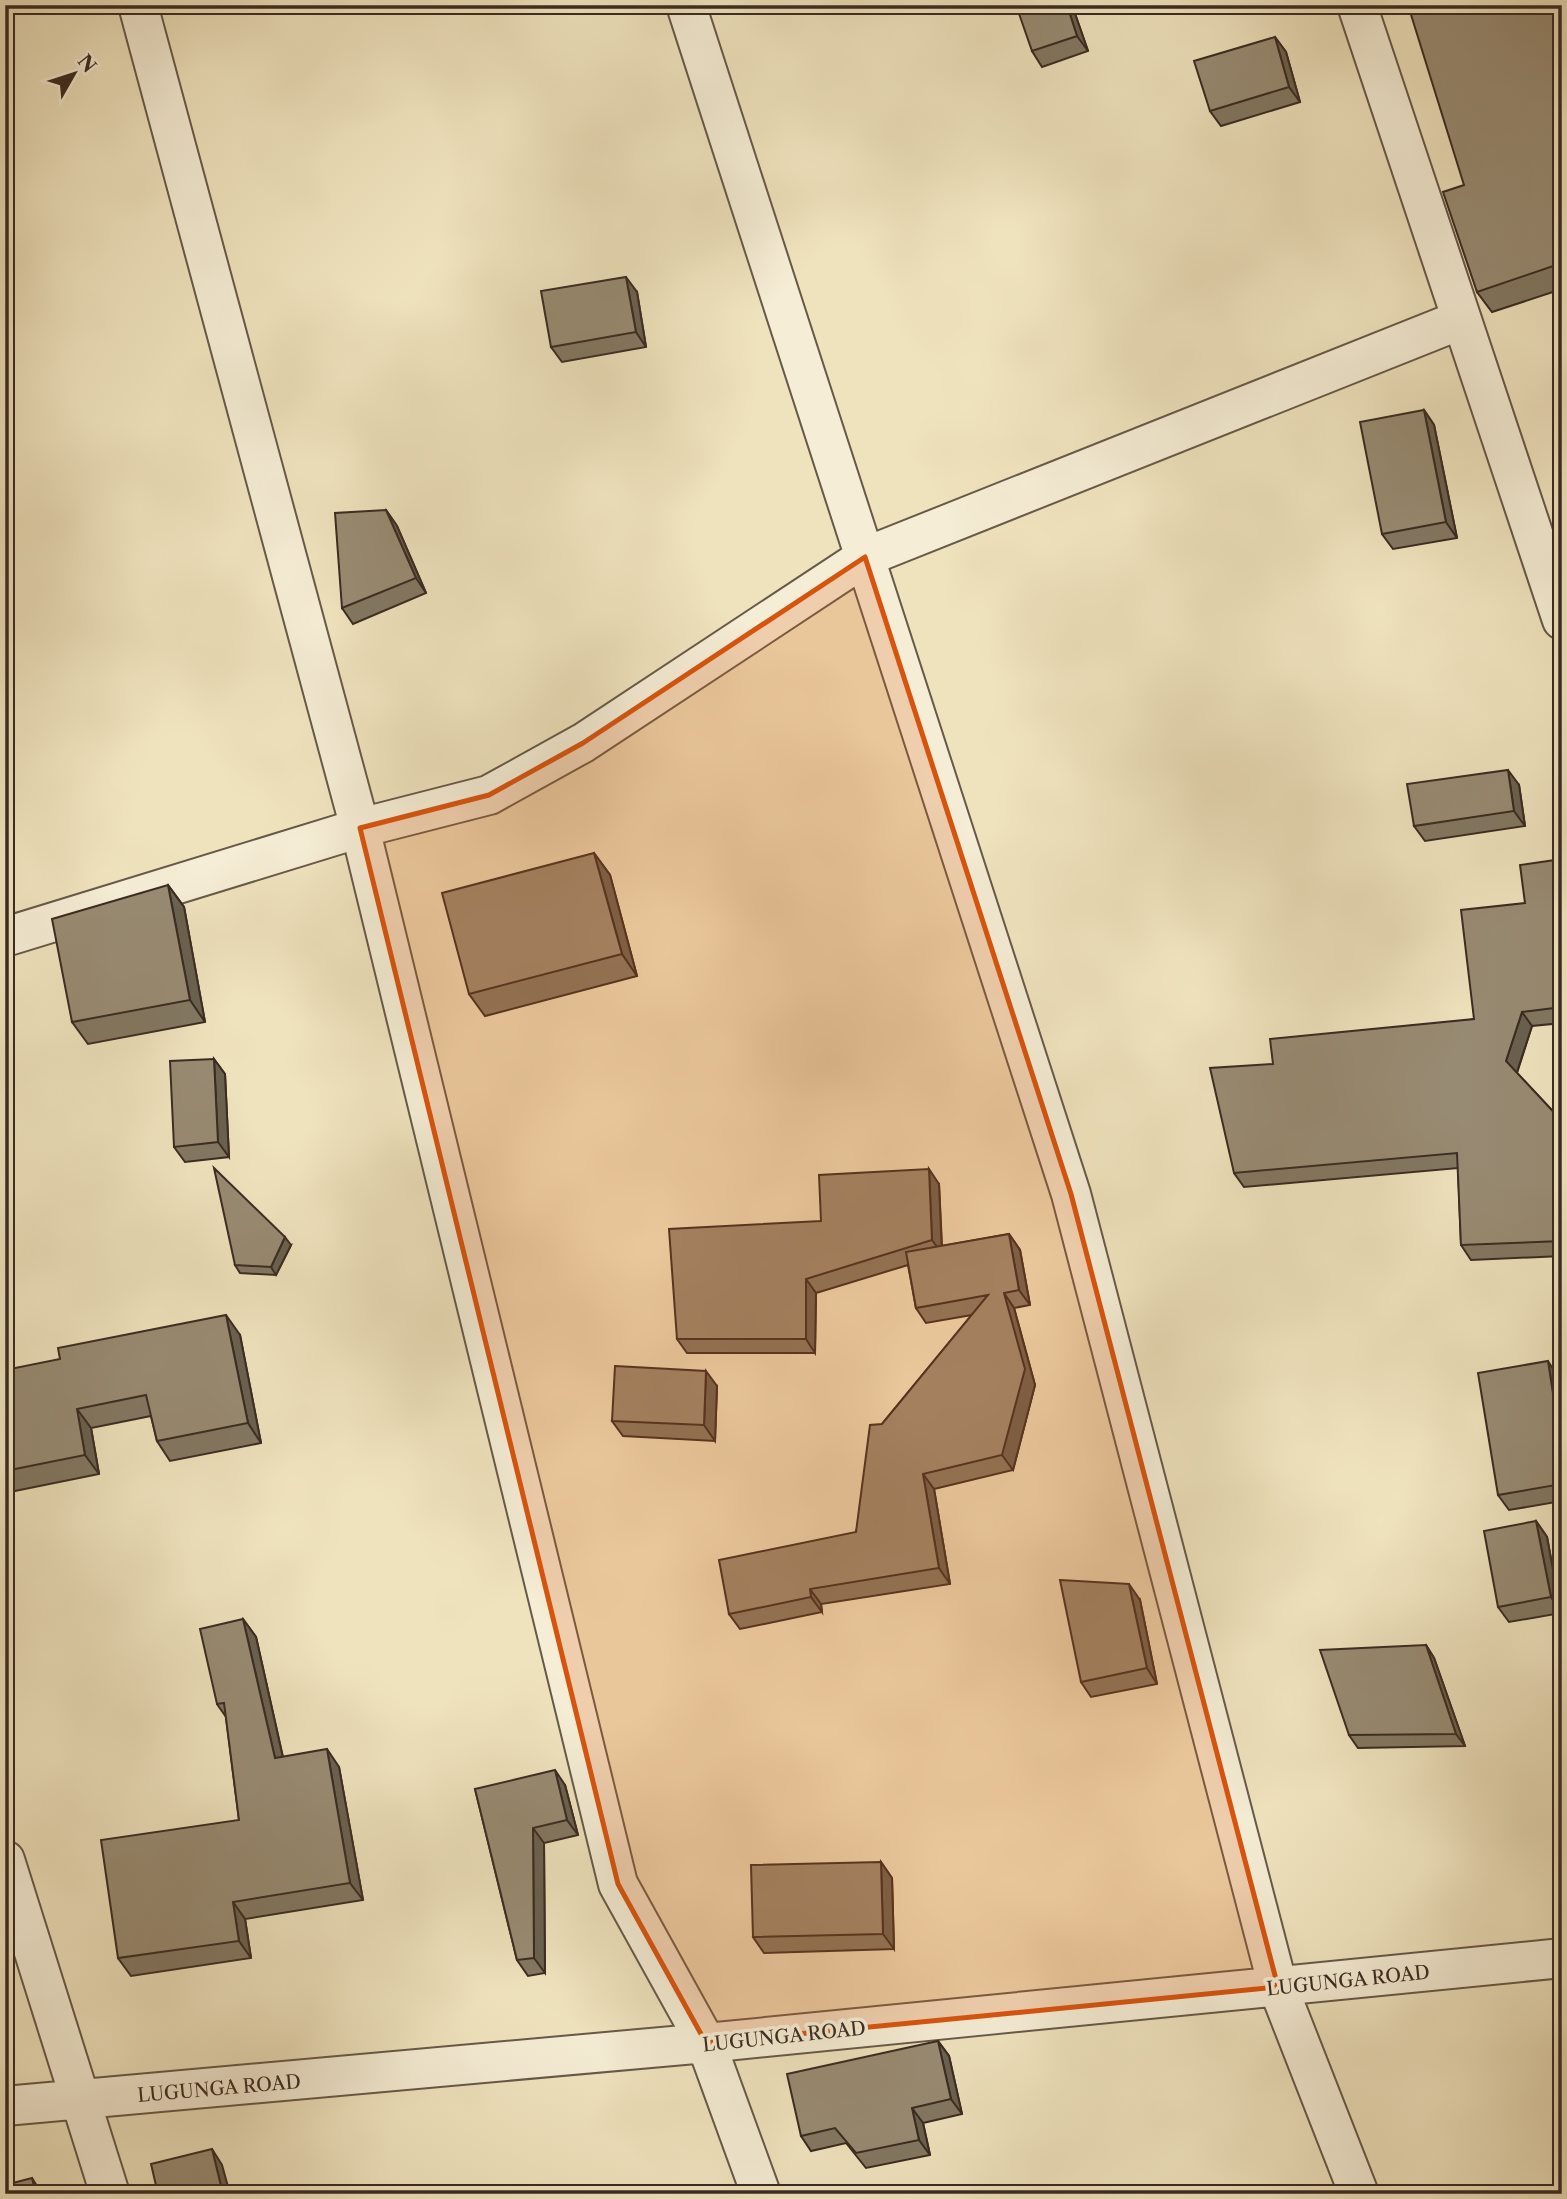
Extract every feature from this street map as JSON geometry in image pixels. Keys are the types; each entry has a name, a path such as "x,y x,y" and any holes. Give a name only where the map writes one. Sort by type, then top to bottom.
{"street":[{"path":"138,5 360,828 618,1884 706,2043 761,2194"},
{"path":"686,5 1071,1194 1278,1987 1359,2194"},
{"path":"1357,5 1562,620"},
{"path":"5,937 360,828 489,794 583,743 865,557 1460,320"},
{"path":"5,1860 110,2194"},
{"name":"LUGUNGA ROAD","path":"5,2106 706,2043 1562,1958"}],"highlighted area":[{"path":"865,557 1071,1194 1278,1987 706,2043 618,1884 360,828 489,795 583,743"}],"building":[{"path":"1016,5 1067,5 1077,36 1032,51"},
{"path":"1408,5 1562,5 1562,263 1477,292 1443,192 1464,185"},
{"path":"1275,37 1289,87 1210,111 1194,61"},
{"path":"626,277 636,332 551,347 541,291"},
{"path":"1424,410 1446,522 1382,534 1360,422"},
{"path":"386,510 416,578 342,608 335,513"},
{"path":"1508,770 1514,811 1414,826 1407,784"},
{"path":"594,853 622,954 469,994 442,893"},
{"path":"1562,859 1562,1007 1522,1012 1506,1061 1562,1121 1562,1241 1461,1245 1457,1153 1234,1173 1210,1068 1273,1064 1270,1039 1474,1019 1461,910 1525,903 1520,865"},
{"path":"168,885 190,1000 72,1022 52,919"},
{"path":"214,1059 218,1142 174,1147 170,1061"},
{"path":"214,1168 285,1237 271,1267 235,1265"},
{"path":"929,1169 932,1240 806,1279 806,1339 677,1339 669,1229 821,1221 819,1175"},
{"path":"1009,1234 1019,1290 1004,1293 1025,1369 1002,1455 923,1474 939,1568 810,1589 811,1597 729,1614 719,1560 856,1532 870,1425 882,1424 988,1295 916,1308 906,1252"},
{"path":"226,1315 248,1423 157,1441 146,1395 77,1409 85,1455 5,1471 5,1370 60,1359 58,1348"},
{"path":"1548,1361 1562,1451 1562,1484 1498,1495 1478,1373"},
{"path":"615,1366 706,1371 704,1425 612,1421"},
{"path":"1536,1521 1551,1597 1498,1607 1484,1531"},
{"path":"1060,1580 1129,1584 1147,1668 1081,1682"},
{"path":"243,1619 275,1758 327,1749 350,1883 233,1902 239,1941 118,1958 101,1840 239,1820 224,1703 217,1704 200,1629"},
{"path":"1426,1645 1456,1734 1349,1735 1320,1650"},
{"path":"555,1770 567,1820 533,1828 534,1958 517,1960 475,1789"},
{"path":"881,1862 883,1934 753,1937 751,1865"},
{"path":"938,2041 951,2099 912,2108 919,2140 856,2153 835,2128 801,2136 787,2074"},
{"path":"212,2149 223,2194 158,2194 151,2164"},
{"path":"32,2178 36,2194 5,2194 5,2185"},
{"path":"1268,2192 1268,2194 1233,2194"}]}
